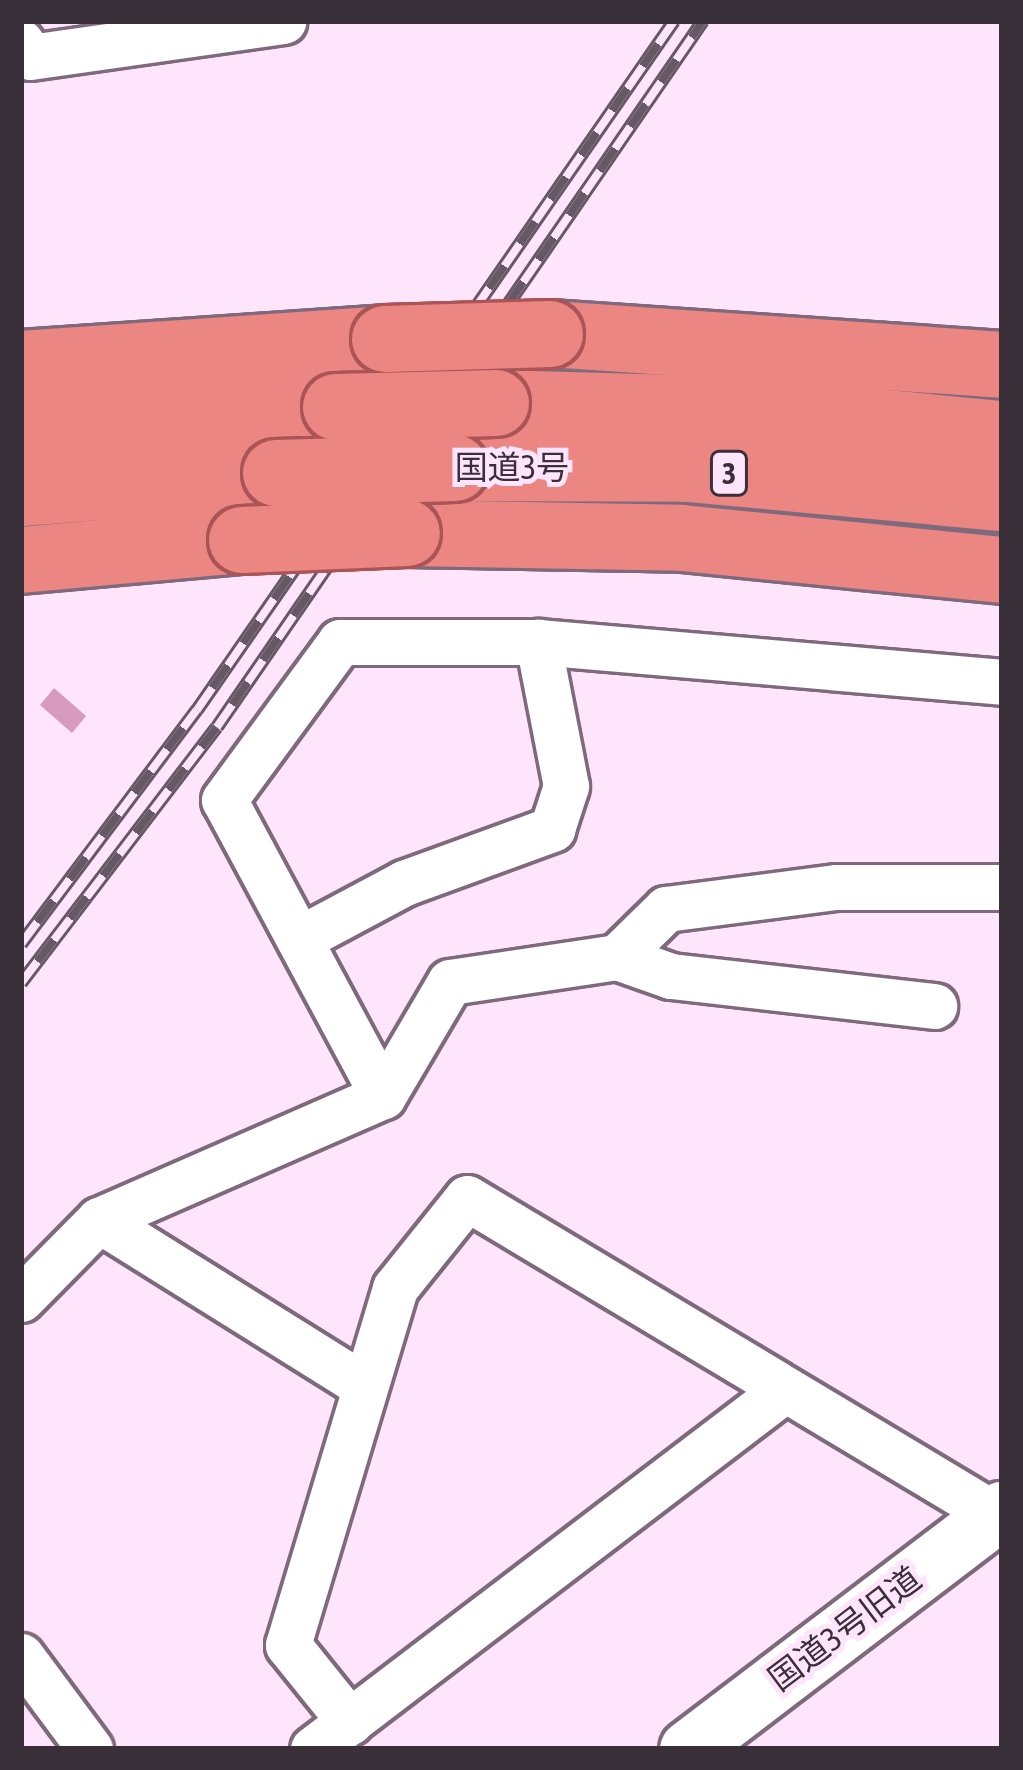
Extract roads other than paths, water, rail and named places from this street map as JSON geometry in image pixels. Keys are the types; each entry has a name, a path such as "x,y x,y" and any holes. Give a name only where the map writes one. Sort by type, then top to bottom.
{"highway":[{"path":"21,364 385,339 550,334 1002,365"},
{"name":"国道3号","path":"21,430 336,407 496,403 748,410 1002,434"},
{"name":"国道3号","path":"21,493 276,473 688,469 1002,498"},
{"path":"21,560 242,540 407,533 682,538 1002,570"}],"street":[{"path":"21,42 30,57 283,21"},
{"path":"383,1096 224,800 340,642 538,642 1002,682"},
{"path":"302,938 404,883 552,829 566,786 538,642"},
{"path":"617,957 666,908 836,887 1002,887"},
{"path":"21,1299 99,1220 383,1096 450,982 617,957 670,976 934,1006"},
{"path":"350,1722 288,1645 361,1384 395,1288 467,1198 783,1391 1000,1514"},
{"path":"99,1220 361,1384"},
{"path":"313,1749 783,1391"},
{"name":"国道3号旧道","path":"688,1749 1000,1514"},
{"path":"21,1656 90,1749"}],"railway":[{"path":"21,944 197,710 674,21"},
{"path":"21,983 217,727 703,21"}]}
